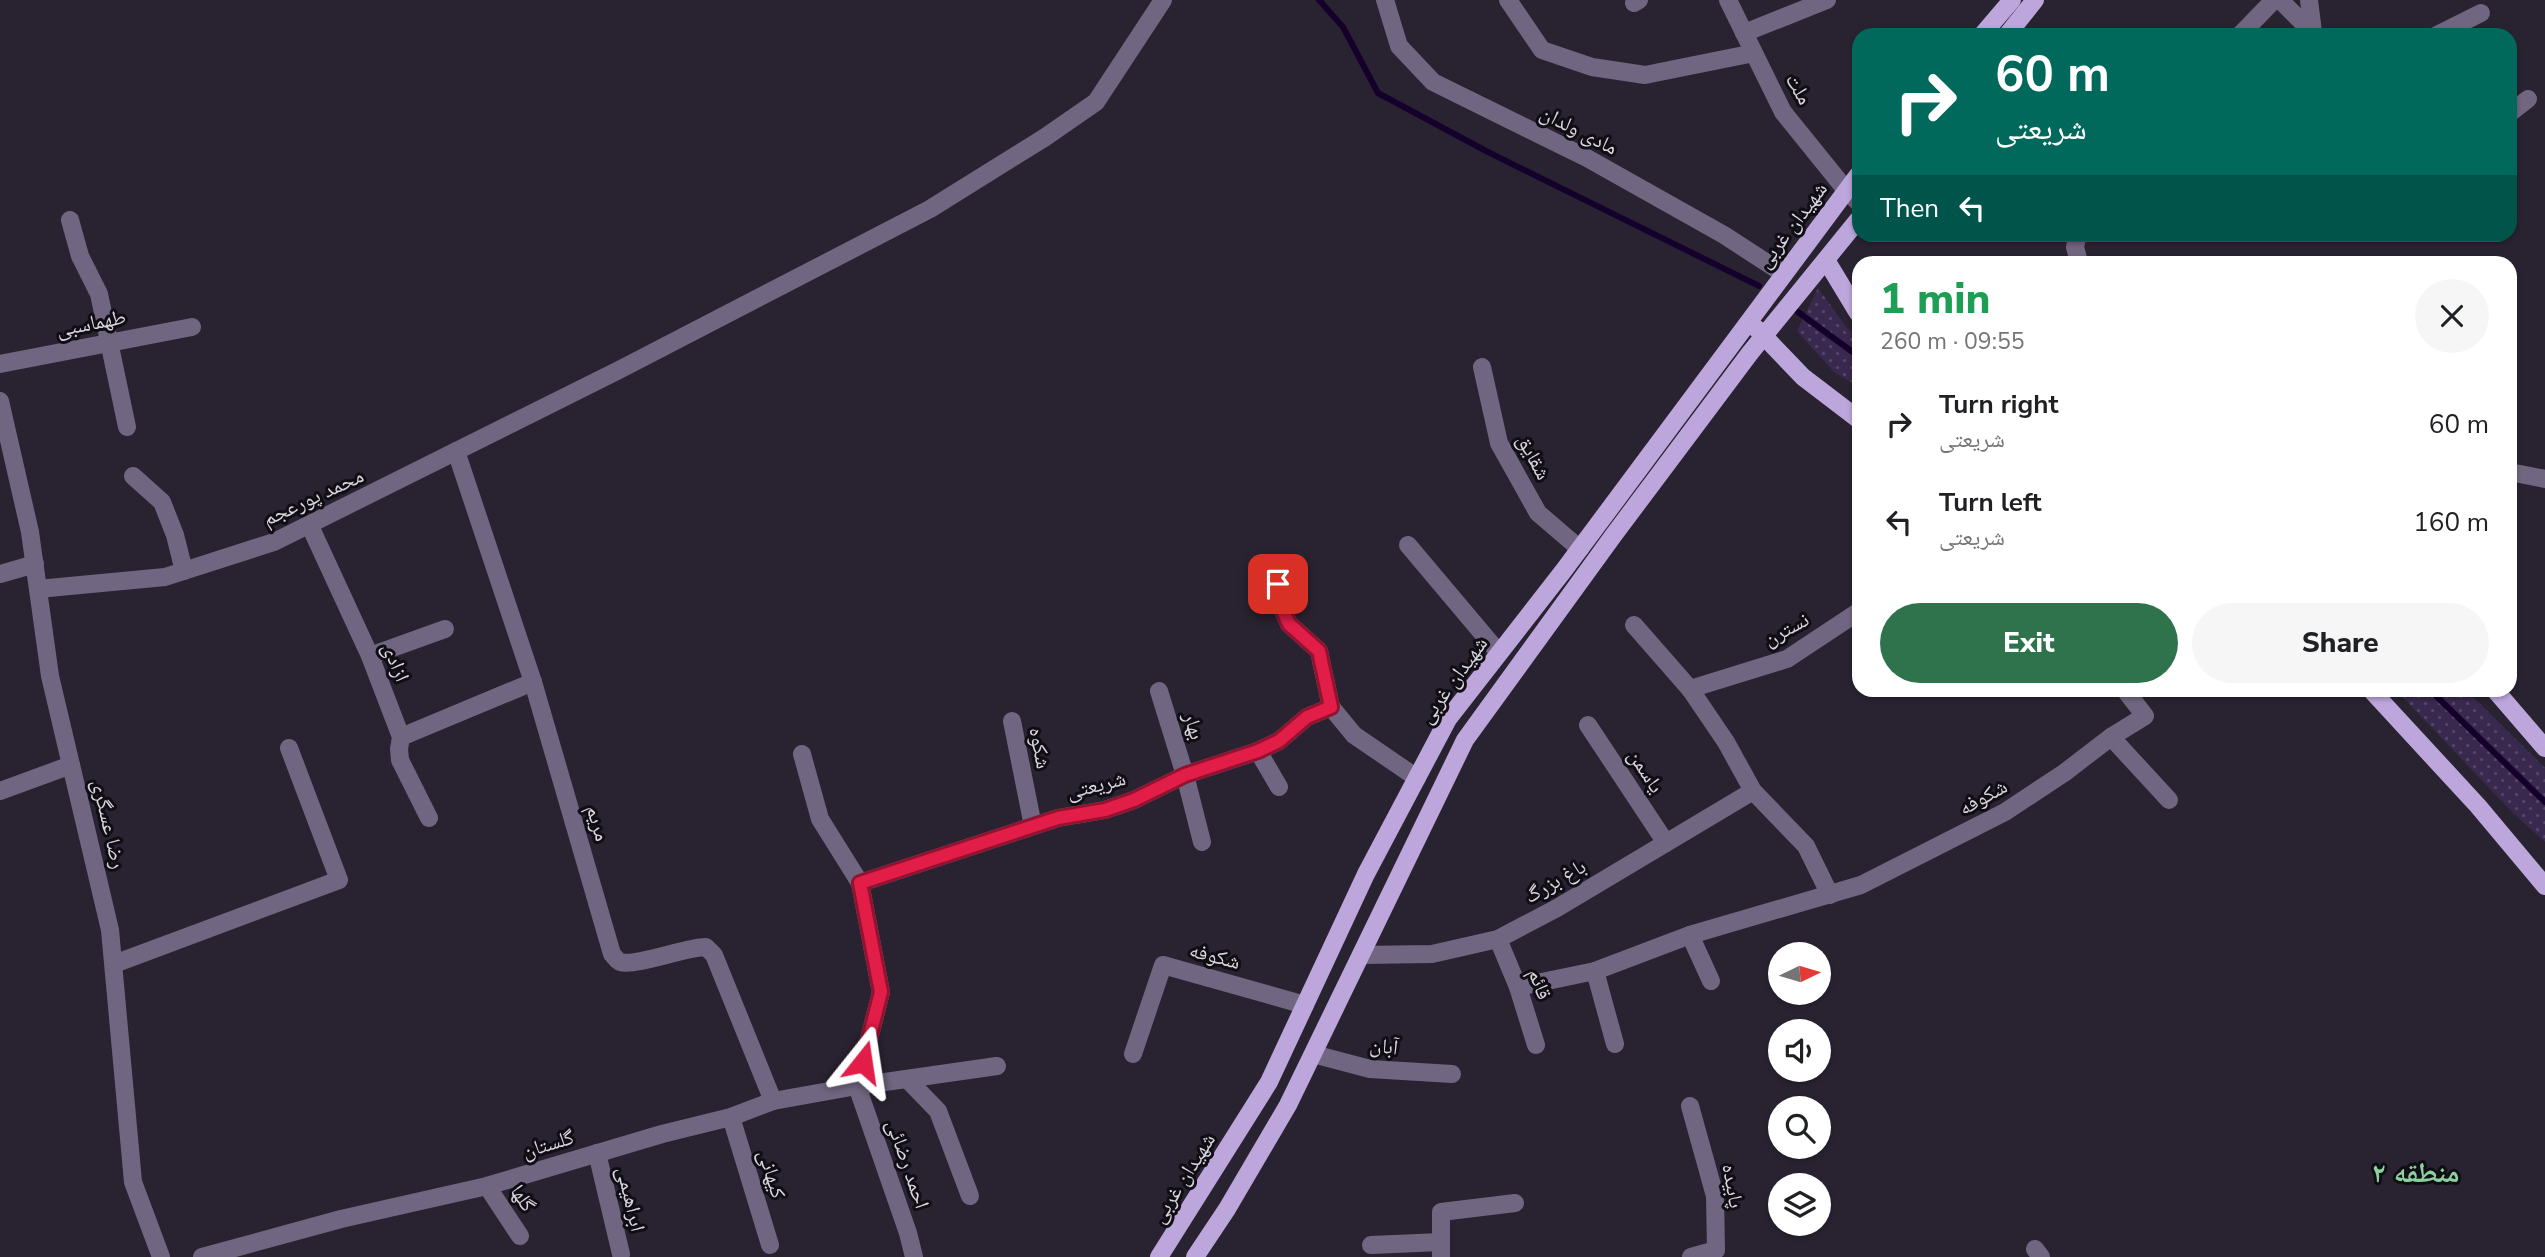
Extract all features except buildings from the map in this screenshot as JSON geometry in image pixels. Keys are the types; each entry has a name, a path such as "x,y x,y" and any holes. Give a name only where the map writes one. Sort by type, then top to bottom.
{"main road":[{"path":"1988,28 2012,0"},
{"path":"2013,28 2035,0"},
{"name":"شهیدان غربی","path":"1159,1257 1269,1082 1366,874 1448,719 1580,549 1784,274 1852,196"},
{"path":"1195,1257 1241,1186 1288,1105 1465,740 1764,335 1852,228"},
{"path":"1826,260 1852,303"},
{"path":"1748,321 1803,377 1852,414"},
{"path":"2377,697 2478,806 2545,886"},
{"path":"2501,697 2545,748"}],"street":[{"name":"محمد پورعجم","path":"38,589 165,577 274,542 619,370 930,209 1096,102 1163,0"},
{"name":"مادی ولدان","path":"1385,0 1399,46 1433,82 1587,158 1724,235 1784,274"},
{"path":"1508,0 1542,50 1592,67 1646,75 1754,53"},
{"name":"ملت","path":"1728,0 1783,112 1852,196"},
{"path":"1744,33 1827,0"},
{"path":"2247,28 2274,0"},
{"path":"2280,0 2308,28"},
{"path":"2314,3 2314,28"},
{"path":"2451,28 2481,13"},
{"path":"2517,108 2528,99"},
{"path":"70,220 80,256 99,295 127,427"},
{"name":"طهماسبی","path":"0,364 192,327"},
{"name":"شقایق","path":"1482,367 1499,443 1538,513 1580,549"},
{"name":"رضا عسگری","path":"0,401 30,532 50,676 110,930 132,1182 161,1257"},
{"name":"مریم","path":"456,451 533,682 612,954 621,962 634,962 695,947 706,947 714,955 773,1101"},
{"path":"2517,473 2545,479"},
{"path":"133,476 162,502 175,535 184,571"},
{"name":"ازادی","path":"310,526 370,656 401,737 400,760 429,818"},
{"path":"1408,545 1499,653"},
{"path":"0,574 35,564"},
{"path":"1278,584 1279,602 1289,624 1319,651 1331,707 1354,735 1417,778"},
{"name":"نسترن","path":"1690,688 1787,659 1852,616"},
{"path":"1634,625 1690,688 1726,742 1753,791 1806,846 1830,895"},
{"path":"370,656 445,629"},
{"path":"401,737 533,682"},
{"name":"بهار","path":"1159,691 1202,842"},
{"name":"شکوفه","path":"1518,988 1595,971 1690,935 1861,885 2005,812 2064,773 2111,737 2145,716 2130,697"},
{"name":"شریعتی","path":"860,883 1058,818 1105,810 1124,803 1185,775 1258,751 1279,741 1307,717 1331,707"},
{"name":"شکوه","path":"1012,721 1033,826"},
{"name":"یاسمن","path":"1588,725 1666,843"},
{"path":"2111,737 2169,800"},
{"path":"114,964 339,880 289,748"},
{"path":"1258,751 1279,787"},
{"path":"802,754 820,819 860,883 881,992 857,1086"},
{"path":"0,791 71,765"},
{"name":"باغ بزرگ","path":"1361,955 1432,954 1497,939 1558,908 1753,791"},
{"path":"1690,935 1711,981"},
{"name":"قائم","path":"1497,939 1518,988 1536,1045"},
{"name":"شکوفه","path":"1133,1054 1163,965 1305,1005"},
{"path":"1595,971 1615,1044"},
{"name":"آبان","path":"1313,1054 1370,1069 1452,1074"},
{"name":"گلستان","path":"202,1257 341,1219 488,1186 731,1117 773,1101 997,1066"},
{"path":"907,1079 937,1111 970,1196"},
{"name":"احمد رضائی","path":"857,1086 914,1257"},
{"name":"پابیده","path":"1690,1106 1715,1196 1716,1250 1691,1257"},
{"name":"کیهانی","path":"731,1117 770,1245"},
{"name":"ابراهیمی","path":"597,1153 621,1254"},
{"name":"گلها","path":"488,1186 520,1236"},
{"path":"1371,1245 1441,1249 1441,1212 1515,1203"}],"shaded area":[{"path":"1818,288 1852,332 1852,382 1834,372 1797,331"},
{"path":"2403,697 2473,697 2545,768 2545,842 2513,813"}],"waterway":[{"path":"1319,0 1343,27 1378,93 1486,151 1759,286"},
{"path":"1798,312 1852,352"},
{"path":"2437,697 2545,802"}],"district":[{"name":"منطقه ۲","path":"2416,1173"}],"route":[{"path":"863,1062 881,992 867,931 860,883 1058,818 1105,810 1134,800 1185,775 1258,751 1279,741 1307,717 1331,707 1319,651 1289,624 1279,602 1278,584"}]}
